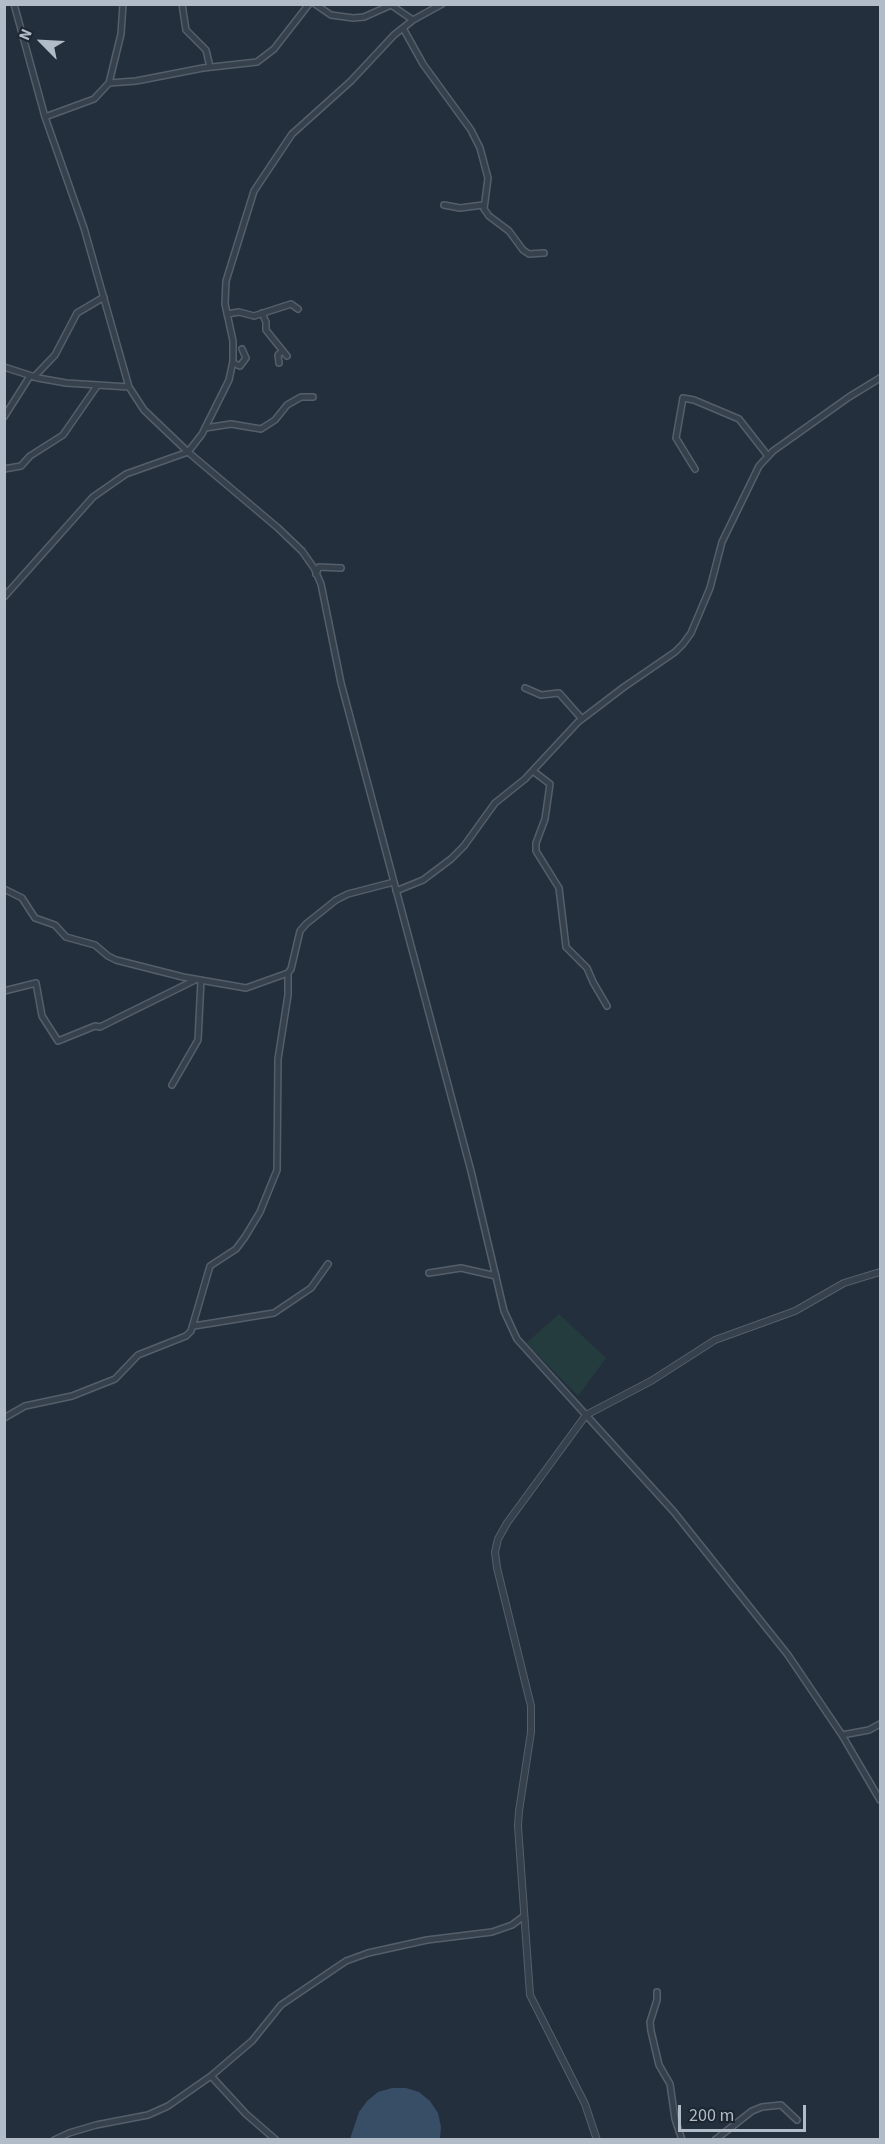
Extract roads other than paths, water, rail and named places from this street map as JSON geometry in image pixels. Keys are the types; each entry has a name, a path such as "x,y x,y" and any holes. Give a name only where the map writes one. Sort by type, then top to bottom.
{"street":[{"path":"14,4 45,117 84,228 129,387 144,410 188,452 279,528 302,551 321,584 341,683 471,1171 504,1311 517,1339 674,1512 788,1655 842,1736 880,1800"},
{"path":"45,117 94,99 109,83 121,34 123,4"},
{"path":"182,4 186,30 206,50 210,67"},
{"path":"109,83 136,81 210,67 257,62 267,56 309,4"},
{"path":"315,4 331,15 353,18 364,17 391,5 413,20"},
{"path":"4,597 93,497 126,474 188,452 205,428 229,380 233,363 233,341 225,304 226,281 254,191 292,134 351,81 394,35 413,20 438,6"},
{"path":"403,28 423,64 471,130 480,148 488,178 483,205 489,216 509,231 523,250 529,254 544,253"},
{"path":"444,205 460,208 483,205"},
{"path":"4,417 32,376 55,355 76,313 104,297"},
{"path":"227,315 239,312 254,316 291,304 298,309"},
{"path":"262,314 266,322 266,330 284,353 278,355 279,363"},
{"path":"233,363 240,366 246,358 242,349"},
{"path":"4,367 66,383 129,387"},
{"path":"396,891 423,880 451,859 464,846 495,803 533,771 582,719 684,644 710,588 722,542 759,466 768,456 849,397 880,378"},
{"path":"4,469 21,466 30,456 63,435 97,386"},
{"path":"205,428 231,424 261,429 275,420 287,405 301,397 312,397"},
{"path":"695,469 676,438 683,398 694,400 739,419 768,456"},
{"path":"316,574 319,567 341,568"},
{"path":"525,688 541,695 559,693 582,719"},
{"path":"533,771 550,784 545,819 536,843 536,851 559,888 566,947 587,968 608,1006"},
{"path":"4,1418 25,1406 72,1395 115,1379 138,1355 186,1336 194,1326 210,1266 236,1249 245,1237 260,1212 277,1170 278,1059 288,995 288,973 294,964 298,935 306,924 336,900 348,894 394,882"},
{"path":"4,889 22,898 35,918 55,925 66,937 95,945 116,960 199,980 246,988 288,973"},
{"path":"4,991 36,983 42,1016 58,1041 95,1026 100,1028 199,980"},
{"path":"172,1085 198,1040 199,980"},
{"path":"194,1326 274,1313 310,1288 328,1264"},
{"path":"429,1274 461,1268 496,1276"},
{"path":"597,2139 581,2097 530,1995 519,1811 531,1732 531,1706 497,1568 495,1552 498,1539 507,1523 586,1416 651,1381 715,1340 795,1311 844,1283 880,1272"},
{"path":"842,1736 869,1730 880,1724"},
{"path":"54,2139 96,2125 148,2115 168,2106 211,2076 252,2041 281,2006 346,1961 368,1953 427,1941 504,1929 524,1916"},
{"path":"657,1992 657,2000 650,2022 651,2031 659,2065 670,2084 675,2119 682,2139"},
{"path":"211,2076 246,2114 276,2139"},
{"path":"716,2139 752,2111 762,2107 781,2105 797,2120"}],"water":[{"path":"392,2088 406,2088 419,2092 430,2101 438,2113 441,2127 440,2139 350,2139 359,2112 367,2101 378,2092"}]}
